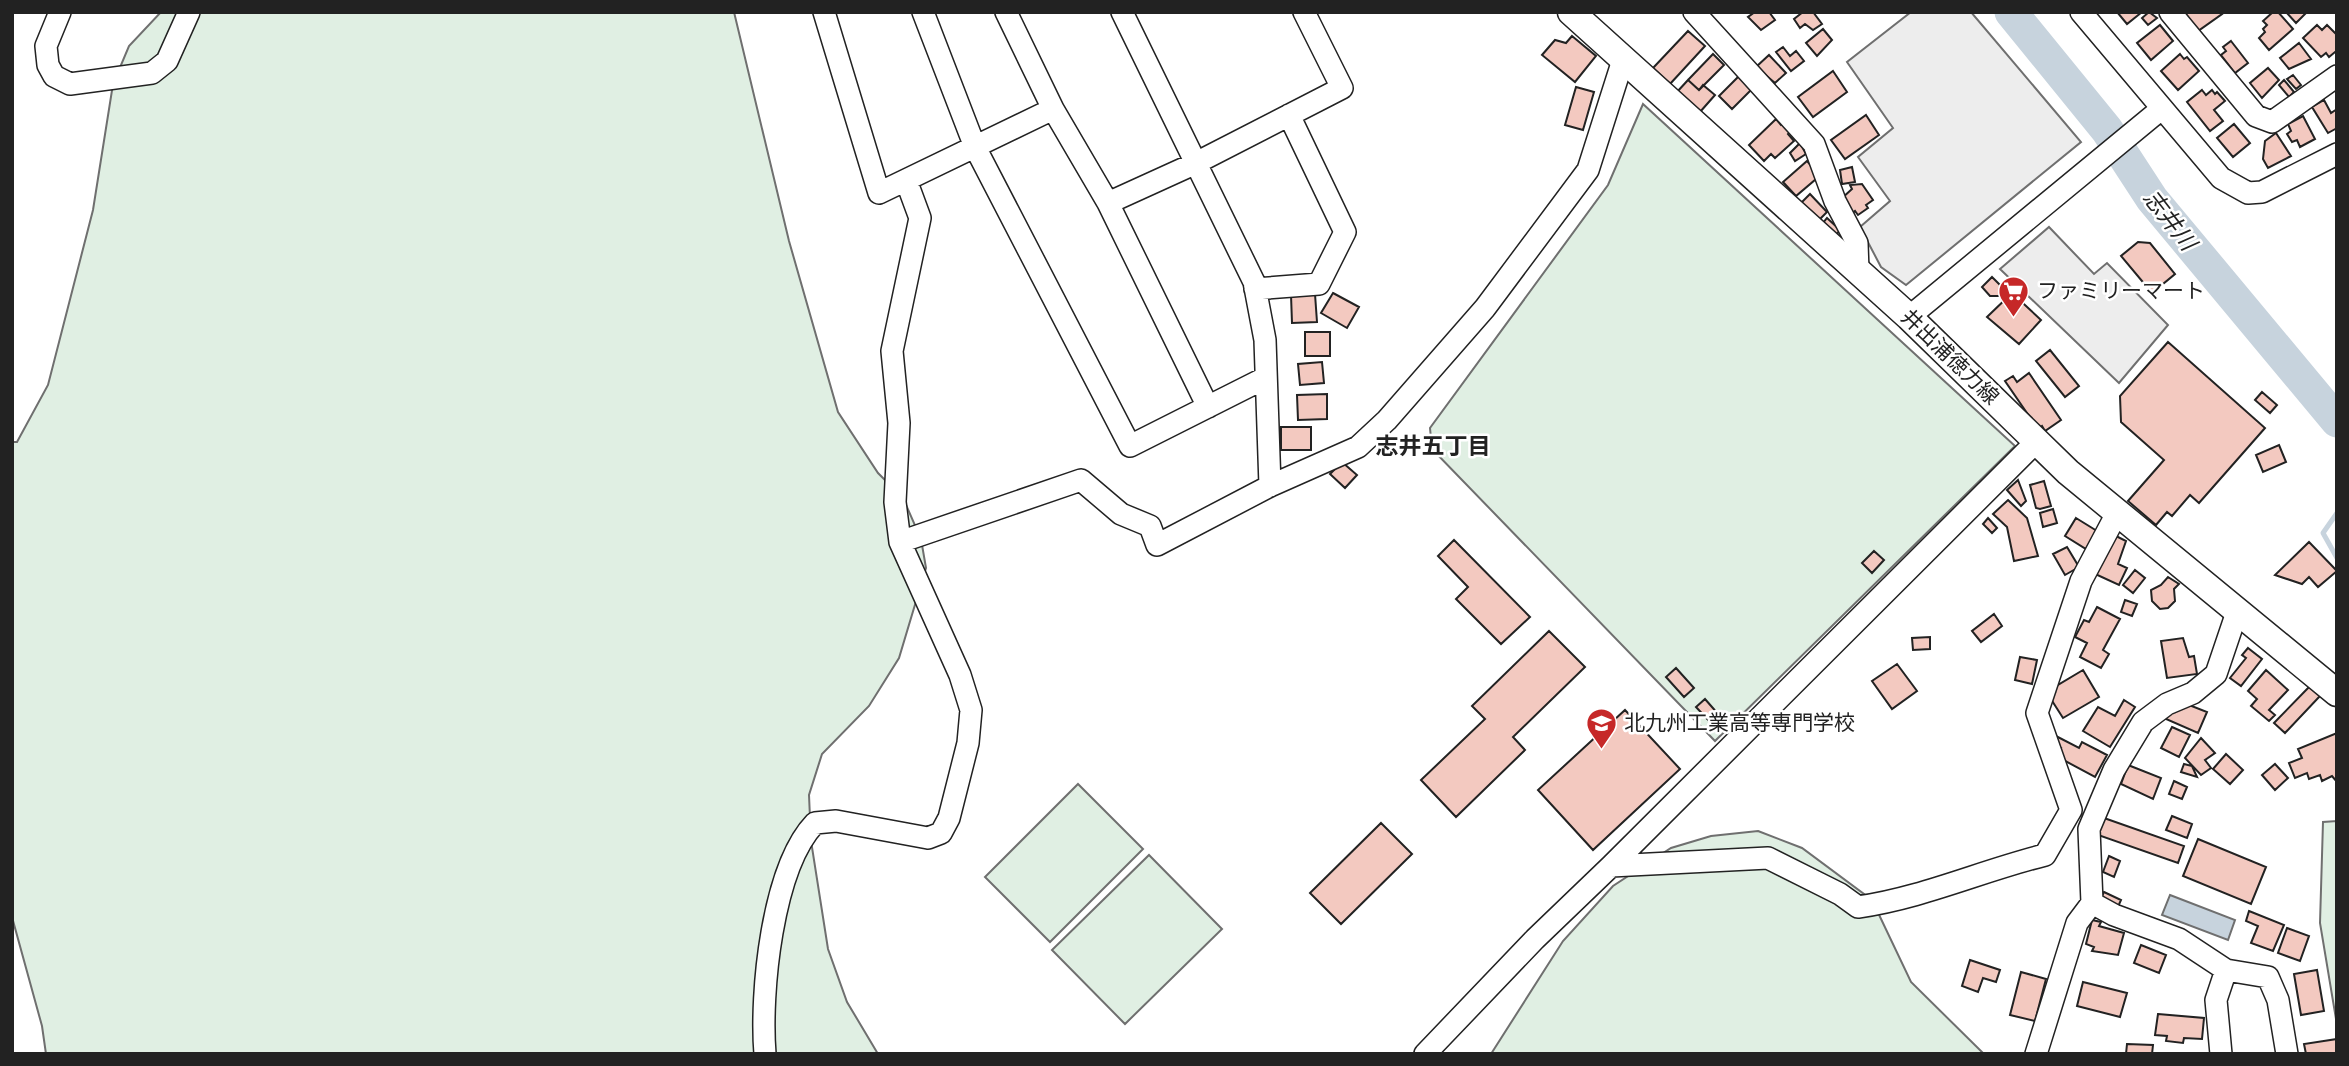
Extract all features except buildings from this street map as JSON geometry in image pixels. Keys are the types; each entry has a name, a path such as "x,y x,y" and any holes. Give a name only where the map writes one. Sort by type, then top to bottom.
{"main road":[{"name":"井出浦徳力線","path":"1571,12 1909,317 2116,515 2337,693"}],"street":[{"path":"60,12 46,46 48,65 54,76 70,84 152,73 167,61 189,12"},
{"path":"824,12 878,193 1053,108"},
{"path":"923,12 975,147 1130,446 1265,378"},
{"path":"1006,12 1053,108 1108,202 1208,407"},
{"path":"1122,12 1255,289 1265,340 1270,486"},
{"path":"1108,202 1196,163 1342,88 1304,12"},
{"path":"1694,12 1814,144 1835,201 1857,243 1858,271"},
{"path":"2081,12 2160,110 2221,178 2248,193 2275,187 2337,154"},
{"path":"2170,12 2256,116 2272,122 2337,76"},
{"path":"900,542 1081,480 1121,514 1150,526 1157,545 1270,486 1358,447 1387,420 1485,308 1588,170 1623,60"},
{"path":"1909,317 2160,110"},
{"path":"1255,289 1318,284 1345,232 1289,115"},
{"path":"765,1054 763,981 788,867 802,836 815,823 836,821 928,838 941,833 949,818 968,743 971,710 960,675 900,542 895,502 899,423 892,351 920,218 906,180"},
{"path":"1425,1054 1544,930 2037,441"},
{"path":"1611,866 1768,858 1840,894 1858,907 1903,901 1986,870 2045,855 2071,810 2037,713 2081,581 2116,515"},
{"path":"2036,1054 2077,923 2092,903 2089,829 2114,770 2143,722 2167,704 2193,693 2216,674 2237,612"},
{"path":"2092,903 2114,915 2179,939 2226,970 2268,977 2278,1000 2287,1054"},
{"path":"2221,1054 2216,1000 2226,970"}],"green space":[{"path":"161,12 734,12 789,241 838,412 878,473 903,498 921,539 926,568 899,658 869,706 822,754 809,795 811,841 828,949 847,1002 878,1054 46,1054 42,1026 12,917 12,442 17,442 48,385 93,210 113,84 129,46"},
{"path":"1643,104 2015,446 1715,741 1432,449 1430,428 1608,185"},
{"path":"1078,784 1143,849 1050,942 985,877"},
{"path":"2337,821 2337,1025 2320,923 2323,822"},
{"path":"1758,831 1802,848 1872,900 1911,982 1984,1054 1491,1054 1563,941 1613,886 1671,848 1711,836"},
{"path":"1149,855 1222,929 1125,1024 1052,950"}],"shaded area":[{"path":"1911,12 1971,12 2081,142 1906,285 1881,267 1860,227 1890,201 1858,157 1893,128 1847,62"},
{"path":"2049,227 2094,274 2107,263 2168,325 2119,383 2000,269"},
{"path":"2170,895 2235,920 2228,940 2162,915"}],"waterway":[{"name":"志井川","path":"2011,12 2107,130 2152,199 2337,421"},
{"name":"志井川","path":"2337,513 2323,533 2337,558"}],"place":[{"name":"ファミリーマート","path":"2014,318"},
{"name":"北九州工業高等専門学校","path":"1601,750"}],"district":[{"name":"志井五丁目","path":"1433,446"}]}
